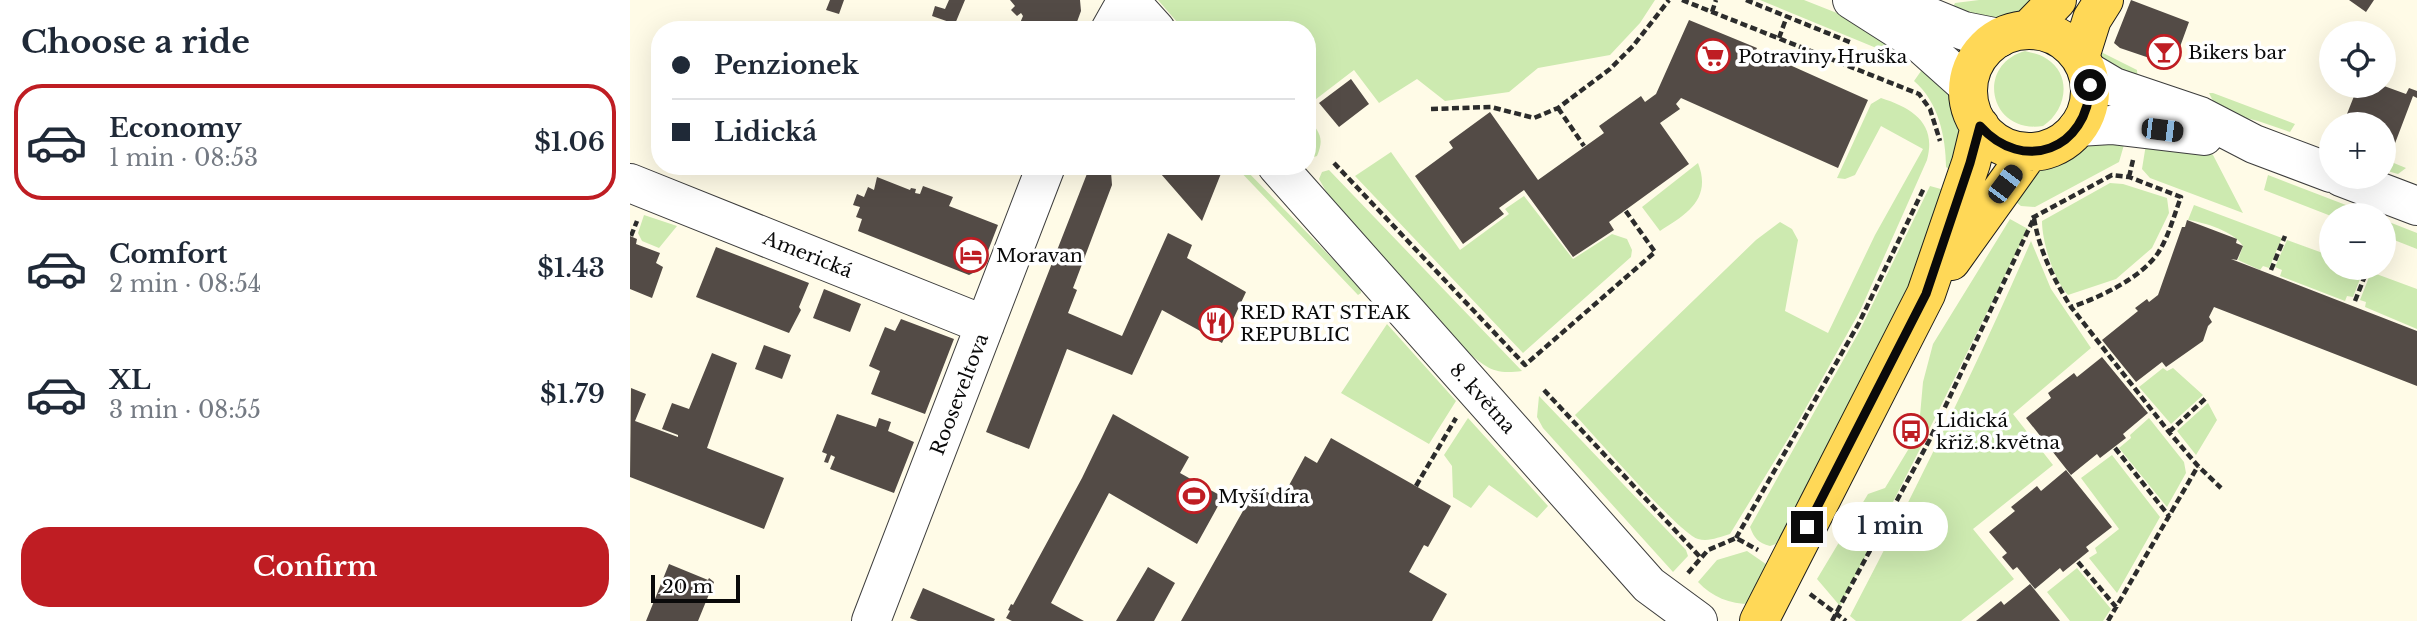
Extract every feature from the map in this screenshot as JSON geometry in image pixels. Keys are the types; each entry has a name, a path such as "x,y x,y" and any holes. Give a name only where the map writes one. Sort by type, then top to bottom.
{"main road":[{"path":"2014,34 2043,31 2057,37 2083,64 2090,85 2086,115 2078,127 2069,138 2043,150 2029,152 2001,145 1980,126 1970,107 1968,86 1971,72 1986,47 2014,34 2057,0"},
{"path":"2083,64 2092,19 2104,0"},
{"path":"1759,621 1926,294 1980,126"},
{"path":"1926,294 2029,152"}],"street":[{"path":"1115,21 1128,0 1148,21"},
{"path":"1852,0 1921,44 1968,86"},
{"path":"1888,0 1964,31 2014,34"},
{"path":"2083,64 2114,87 2200,116 2254,144 2319,168"},
{"path":"2078,127 2141,127 2254,144"},
{"name":"Rooseveltova","path":"871,621 1043,175"},
{"name":"8. května","path":"1285,175 1649,585 1698,621"},
{"name":"Americká","path":"630,183 985,325"},
{"path":"2383,189 2414,198"}],"path":[{"path":"1431,109 1491,107 1534,118 1558,108 1609,69 1633,46 1669,0"},
{"path":"1682,0 1919,94 1930,109 1941,146"},
{"path":"1712,12 1716,0"},
{"path":"1746,0 1861,47"},
{"path":"1779,38 1787,16"},
{"path":"1558,108 1584,146"},
{"path":"1334,163 1525,365 1655,251 1625,210"},
{"path":"1832,621 1930,442 2034,218 2112,175 2129,177 2181,197 2157,254 2141,270 2100,298 2071,307"},
{"path":"1685,577 1708,550 1736,538 1859,323 1925,185"},
{"path":"2034,218 2036,236 2058,286 2071,307 2169,432 2221,488"},
{"path":"2271,270 2285,236"},
{"path":"2355,301 2363,280"},
{"path":"1544,390 1701,558"},
{"path":"2169,432 2206,398"},
{"path":"1416,486 1461,410"},
{"path":"1911,431 1930,442"},
{"path":"2115,448 2169,516"},
{"path":"2108,621 2198,466"},
{"path":"1736,538 1766,555"},
{"path":"2078,562 2116,607"},
{"path":"1804,589 1846,621"}],"green space":[{"path":"1158,0 1655,0 1640,23 1610,55 1538,68 1509,92 1445,101 1417,79 1379,103 1354,70 1316,99 1316,21 1176,21"},
{"path":"1760,0 1804,0 1847,17 1907,51 1903,59"},
{"path":"1979,0 2043,0 2026,11 1978,22 1949,15 1955,3"},
{"path":"2025,51 2047,59 2061,75 2061,103 2051,120 2043,126 2025,126 2010,120 2000,109 1995,97 1994,83 1999,70 2009,59"},
{"path":"2099,51 2137,70 2138,85 2101,62"},
{"path":"1926,64 1953,92 1962,111 1963,132 1955,174 1946,167 1942,132 1935,109 1914,81"},
{"path":"2209,93 2295,124 2290,132 2218,111"},
{"path":"1881,98 1912,112 1925,127 1929,147 1927,160 1860,311 1794,429 1730,534 1710,540 1698,539 1674,521 1575,415 1756,240 1780,222 1792,229 1798,240 1785,311 1828,333 1875,235 1923,149 1881,126 1855,175 1845,179 1837,178 1871,104"},
{"path":"1316,128 1321,139 1316,156"},
{"path":"2126,138 2119,162 2035,207 2021,206 2008,196 2027,171 2064,158 2095,139"},
{"path":"2147,138 2202,146 2213,155 2243,213 2150,178 2142,169"},
{"path":"1391,152 1460,250 1509,214 1505,209 1524,196 1573,259 1612,234 1627,239 1632,250 1631,257 1523,353 1355,176"},
{"path":"1698,163 1702,186 1699,196 1688,212 1660,231 1642,207"},
{"path":"2396,164 2406,168 2396,173"},
{"path":"1329,170 1522,371 1496,371 1464,349 1327,193 1319,179 1322,172"},
{"path":"1244,175 1251,175 1360,287 1361,293 1358,295"},
{"path":"2268,175 2341,203 2319,203 2319,211 2264,190"},
{"path":"2110,183 2123,184 2167,198 2169,213 2152,248 2116,279 2068,295 2050,260 2042,221"},
{"path":"1930,186 1948,191 1904,300 1782,534 1776,544 1770,546 1759,542 1750,527 1860,330"},
{"path":"2194,205 2282,238 2269,268 2263,266 2260,270 2238,260 2243,246 2233,236 2188,220"},
{"path":"644,215 677,226 659,248 642,241 638,233"},
{"path":"2010,219 2028,229 1928,432 1919,427 1923,382 1933,344"},
{"path":"2396,225 2417,233 2417,249 2396,241"},
{"path":"2287,240 2319,252 2319,280 2360,280 2353,297 2347,296 2345,301 2280,276 2282,270 2275,267"},
{"path":"2031,241 2051,289 2091,348 2013,414 2053,465 1973,529 2014,579 1961,621 1856,621 1850,616 1944,430"},
{"path":"2368,280 2393,280 2417,289 2417,329 2365,307 2366,302 2360,300"},
{"path":"1387,324 1456,401 1429,444 1341,393"},
{"path":"2163,368 2167,371 2173,368 2203,395 2171,424 2139,387"},
{"path":"1539,396 1686,550 1688,556 1673,572 1543,428 1537,417"},
{"path":"2208,403 2217,420 2196,455 2177,431"},
{"path":"1468,418 1548,506 1537,518 1489,485 1471,508 1453,497 1452,466 1444,455"},
{"path":"2149,418 2184,462 2186,473 2167,507 2119,448"},
{"path":"1914,440 1922,445 1840,606 1817,579 1868,494 1885,488"},
{"path":"2112,455 2160,517 2117,593 2089,558 2097,553 2095,548 2119,529 2081,478"},
{"path":"1747,551 1776,571 1750,604 1722,599 1698,582 1717,560"},
{"path":"2077,568 2111,609 2103,621 2070,621 2047,592"}],"building":[{"path":"830,0 844,0 839,14 826,10"},
{"path":"949,0 965,0 956,21 932,16 935,6 945,9"},
{"path":"1010,0 1080,0 1081,11 1077,21 1021,21 1021,13 1017,16 1011,10 1015,6"},
{"path":"2131,0 2189,22 2173,66 2120,48 2114,43"},
{"path":"2349,0 2374,0 2366,12"},
{"path":"1689,20 1757,48 1756,50 1868,100 1838,168 1681,98 1676,104 1680,109 1660,123 1689,164 1609,222 1614,230 1573,257 1524,190 1499,208 1504,214 1463,244 1415,176 1453,148 1449,142 1490,112 1538,180 1604,133 1599,126 1641,96 1645,102 1656,94"},
{"path":"1351,79 1369,104 1339,127 1319,103"},
{"path":"2409,88 2417,91 2417,98 2413,96 2396,141 2396,112 2348,112 2353,98 2396,98 2396,90 2406,94"},
{"path":"1086,175 1111,175 1112,185 1073,288 1077,290 1068,313 1122,336 1168,233 1192,245 1187,258 1246,292 1222,343 1162,310 1132,375 1067,349 1029,449 986,432"},
{"path":"1162,175 1220,175 1202,221"},
{"path":"877,177 910,190 916,189 915,193 920,194 923,186 953,197 949,206 998,225 981,269 969,275 858,231 862,219 856,217 860,207 853,205 857,194 864,197 868,187 874,190"},
{"path":"2187,220 2237,239 2236,243 2243,246 2237,260 2231,259 2417,331 2417,386 2214,307 2209,317 2212,322 2203,341 2166,367 2162,362 2136,382 2102,340 2138,311 2135,308 2158,295 2182,227 2185,227"},
{"path":"630,236 637,239 636,244 660,253 656,263 663,267 652,298 630,289"},
{"path":"716,247 809,283 799,307 801,310 789,333 696,297"},
{"path":"824,289 861,304 850,332 813,318"},
{"path":"901,319 954,339 925,414 871,394 880,371 869,366 885,327 895,331"},
{"path":"764,345 791,355 782,379 755,369"},
{"path":"712,353 737,363 707,448 784,478 764,529 630,477 631,388 646,394 635,421 678,437 662,429 672,403 689,409"},
{"path":"2102,357 2148,413 2123,434 2126,438 2100,458 2097,454 2071,475 2026,418 2051,398 2048,393 2074,373 2077,377"},
{"path":"837,414 876,427 879,418 891,422 888,431 914,442 894,493 830,469 835,457 831,455 828,463 824,462 827,454 822,452"},
{"path":"1113,414 1189,457 1180,473 1223,497 1197,544 1109,493 1051,603 1084,621 1012,621 1006,618 1011,604 1013,605 1082,478"},
{"path":"1331,438 1451,506 1428,547 1424,545 1409,572 1447,594 1432,621 1181,621 1257,486 1281,500 1305,456 1317,463"},
{"path":"2066,470 2112,527 2086,547 2089,551 2063,572 2060,568 2035,589 2017,567 2013,570 2002,557 2007,553 1989,532 2015,511 2011,507 2037,486 2041,491"},
{"path":"669,564 714,582 698,621 646,621"},
{"path":"1148,567 1175,583 1154,621 1116,621"},
{"path":"2030,584 2060,621 1976,621 2001,601 2004,605"},
{"path":"923,588 995,619 918,621 910,618"}],"place":[{"name":"Bikers bar","path":"2164,52"},
{"name":"Potraviny Hruška","path":"1713,56"},
{"name":"Moravan","path":"971,255"},
{"name":"RED RAT STEAK REPUBLIC","path":"1216,323"},
{"name":"Lidická křiž.8.května","path":"1911,431"},
{"name":"Myší díra","path":"1194,496"}],"route":[{"path":"1807,527 1926,294 1980,126 2001,145 2014,150 2043,150 2069,138 2078,127 2086,115 2090,85"}]}
